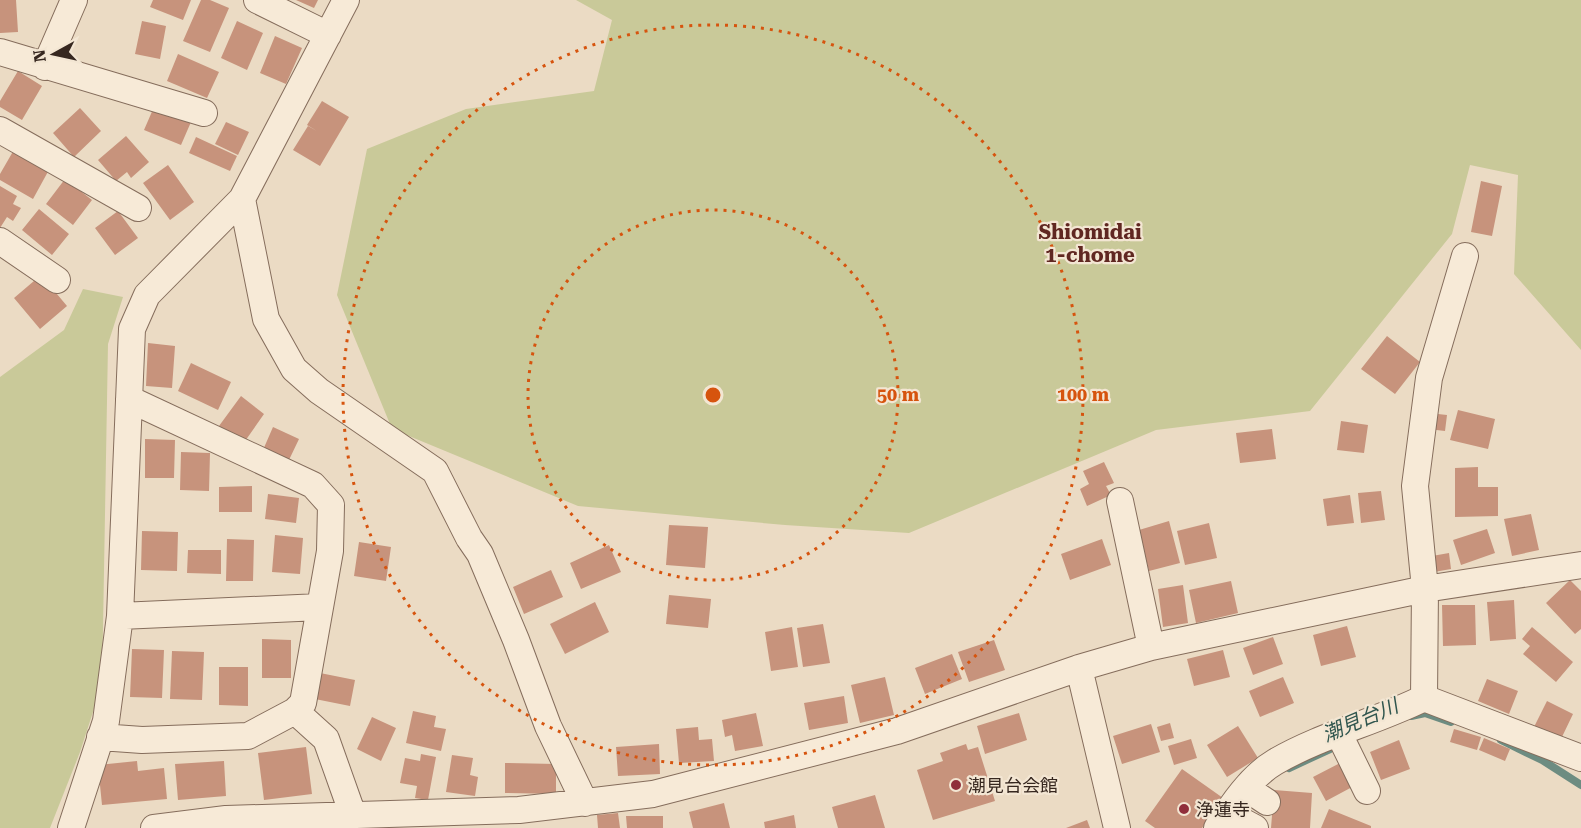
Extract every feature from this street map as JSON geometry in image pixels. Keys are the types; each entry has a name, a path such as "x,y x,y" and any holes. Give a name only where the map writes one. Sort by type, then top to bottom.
{"street":[{"path":"45,67 74,0"},
{"path":"256,0 328,35"},
{"path":"71,828 106,721 120,616 132,329 147,295 242,199 346,0"},
{"path":"0,52 204,113"},
{"path":"0,130 138,208"},
{"path":"242,199 266,319 294,369 319,391 435,471 468,538 480,554 516,640 548,726 585,802"},
{"path":"3,245 57,280"},
{"path":"1424,698 1425,589 1415,486 1429,378 1465,256"},
{"path":"100,737 142,740 248,736 295,711 303,704 330,551 331,505 313,485 129,399"},
{"path":"1120,501 1151,647"},
{"path":"154,828 226,819 519,810 653,794 897,731 1079,668 1151,647 1425,589 1581,565"},
{"path":"120,616 320,608"},
{"path":"1079,668 1117,828"},
{"path":"1240,824 1240,794 1255,794 1273,763 1342,740 1424,698 1581,759"},
{"path":"295,711 326,739 353,815"},
{"path":"1342,740 1366,791"}],"green space":[{"path":"576,0 1581,0 1581,350 1514,274 1518,175 1470,165 1452,234 1310,411 1156,430 909,533 785,525 578,506 392,429 337,295 367,149 466,109 594,91 612,20"},
{"path":"83,289 123,297 108,344 102,684 80,752 50,828 0,828 0,377 64,330"}],"building":[{"path":"0,0 16,0 18,32 0,33"},
{"path":"153,0 191,0 183,20 150,7"},
{"path":"201,0 210,0 229,8 210,52 183,41"},
{"path":"296,0 318,0 314,8"},
{"path":"142,21 166,26 160,59 135,54"},
{"path":"237,21 263,33 247,70 221,58"},
{"path":"275,36 302,48 286,84 260,73"},
{"path":"178,54 219,72 207,98 167,81"},
{"path":"18,71 42,86 22,120 0,107 0,101"},
{"path":"322,101 349,117 320,166 293,150 308,126 317,131 307,125"},
{"path":"154,107 191,122 181,145 144,130"},
{"path":"80,108 101,131 74,157 53,133"},
{"path":"226,122 249,132 238,155 215,144"},
{"path":"126,136 149,162 131,178 127,172 116,181 98,160"},
{"path":"196,137 237,156 230,171 189,153"},
{"path":"15,148 50,168 33,199 0,180 0,174"},
{"path":"168,165 194,202 170,220 143,183"},
{"path":"65,179 92,200 73,225 46,204"},
{"path":"1481,181 1502,186 1492,236 1471,232"},
{"path":"0,186 17,196 13,204 21,208 13,221 7,217 0,228"},
{"path":"39,209 69,234 52,255 22,230"},
{"path":"118,211 138,238 115,255 95,228"},
{"path":"41,275 67,306 40,329 14,298"},
{"path":"1387,336 1420,362 1395,394 1361,369"},
{"path":"148,343 175,346 172,388 146,386"},
{"path":"191,363 231,382 218,410 178,391"},
{"path":"241,396 264,414 243,444 219,426"},
{"path":"1458,410 1495,419 1488,449 1450,440"},
{"path":"1429,413 1447,415 1445,431 1428,429"},
{"path":"1341,421 1368,425 1364,453 1337,450"},
{"path":"273,427 299,439 288,462 263,450"},
{"path":"1272,429 1276,459 1240,463 1236,433"},
{"path":"145,439 175,440 174,478 145,478"},
{"path":"181,452 210,453 209,491 180,490"},
{"path":"1104,462 1114,483 1106,486 1111,495 1087,506 1080,489 1089,484 1083,471"},
{"path":"1478,467 1478,487 1498,487 1498,516 1455,517 1455,468"},
{"path":"252,486 252,512 219,512 219,487"},
{"path":"1381,491 1385,520 1361,523 1358,493"},
{"path":"268,494 299,498 296,523 265,519"},
{"path":"1350,495 1354,523 1327,526 1323,499"},
{"path":"1531,514 1539,550 1512,556 1504,519"},
{"path":"1169,521 1180,563 1149,571 1139,530"},
{"path":"1209,523 1217,558 1185,565 1177,531"},
{"path":"669,525 708,527 705,568 666,565"},
{"path":"1487,529 1495,553 1461,565 1453,540"},
{"path":"142,531 178,532 177,571 141,570"},
{"path":"275,535 303,538 300,574 272,572"},
{"path":"227,539 254,540 253,581 226,581"},
{"path":"1102,539 1111,565 1070,580 1061,554"},
{"path":"359,542 391,547 386,581 354,576"},
{"path":"609,545 621,572 581,589 570,563"},
{"path":"188,550 221,550 221,574 187,573"},
{"path":"1449,553 1451,569 1434,572 1432,556"},
{"path":"551,570 563,597 524,614 513,587"},
{"path":"1570,580 1581,591 1581,629 1575,634 1546,603"},
{"path":"1231,581 1238,613 1196,623 1189,590"},
{"path":"1183,585 1188,623 1163,627 1158,589"},
{"path":"669,595 711,599 708,628 666,624"},
{"path":"1514,600 1516,639 1490,641 1487,602"},
{"path":"595,602 609,632 565,654 550,624"},
{"path":"1442,605 1475,605 1476,645 1443,646"},
{"path":"823,624 830,663 803,667 797,628"},
{"path":"1347,626 1356,657 1321,666 1313,635"},
{"path":"792,627 798,667 771,671 765,632"},
{"path":"1532,627 1573,662 1556,682 1523,654 1530,646 1522,639"},
{"path":"1273,637 1283,664 1253,675 1243,648"},
{"path":"262,639 291,640 291,678 262,678"},
{"path":"994,640 1005,670 969,682 958,652"},
{"path":"132,649 164,650 162,698 130,697"},
{"path":"1223,650 1230,677 1194,686 1187,659"},
{"path":"172,651 204,652 202,700 170,699"},
{"path":"952,654 962,679 925,694 915,668"},
{"path":"219,667 248,667 248,706 219,705"},
{"path":"320,673 355,680 350,706 315,699"},
{"path":"885,677 894,715 860,723 851,685"},
{"path":"1283,677 1294,703 1260,717 1249,691"},
{"path":"1487,679 1518,691 1509,714 1478,701"},
{"path":"844,696 848,723 809,730 804,703"},
{"path":"1547,701 1573,714 1561,739 1534,727"},
{"path":"413,711 436,716 434,727 446,729 441,751 406,743"},
{"path":"756,713 763,746 735,751 732,735 725,737 722,720"},
{"path":"1019,713 1027,740 985,754 977,726"},
{"path":"372,717 396,728 381,761 357,749"},
{"path":"1170,723 1174,738 1161,741 1157,727"},
{"path":"1151,724 1160,752 1122,764 1113,736"},
{"path":"1238,726 1258,758 1227,777 1207,745"},
{"path":"698,727 699,740 712,739 714,761 679,763 676,729"},
{"path":"1454,729 1481,737 1477,750 1450,742"},
{"path":"1484,738 1510,749 1505,761 1479,750"},
{"path":"1191,739 1197,758 1174,765 1168,746"},
{"path":"1399,740 1410,769 1381,780 1370,752"},
{"path":"659,744 660,774 618,776 616,747"},
{"name":"潮見台会館","path":"966,744 968,750 978,747 995,801 933,820 917,770 943,761 940,753"},
{"path":"306,747 312,794 264,800 258,753"},
{"path":"421,754 436,757 428,800 415,798 417,786 400,783 405,758 420,761"},
{"path":"452,755 473,758 470,775 478,777 475,796 446,792"},
{"path":"137,761 138,771 164,768 167,799 102,805 98,765"},
{"path":"224,761 226,796 178,800 175,764"},
{"path":"1342,762 1354,786 1326,801 1313,777"},
{"path":"505,763 556,764 556,794 505,793"},
{"name":"浄蓮寺","path":"1182,769 1223,798 1202,828 1155,828 1145,821"},
{"path":"1274,790 1312,793 1310,828 1271,828"},
{"path":"875,795 885,828 838,828 832,807"},
{"path":"724,803 730,828 693,828 689,812"},
{"path":"1329,809 1371,826 1371,828 1321,828"},
{"path":"618,813 620,828 598,828 597,815"},
{"path":"794,815 796,828 765,828 764,822"},
{"path":"626,816 663,816 663,828 627,828"},
{"path":"1087,820 1090,828 1066,828"}],"waterway":[{"name":"潮見台川","path":"1411,716 1425,713 1451,722"},
{"name":"潮見台川","path":"1501,740 1542,760 1581,785"},
{"name":"潮見台川","path":"1289,768 1330,749"}],"place":[{"name":"潮見台会館","path":"956,785"},
{"name":"浄蓮寺","path":"1184,809"}],"district":[{"name":"Shiomidai 1-chome","path":"1090,244"}]}
